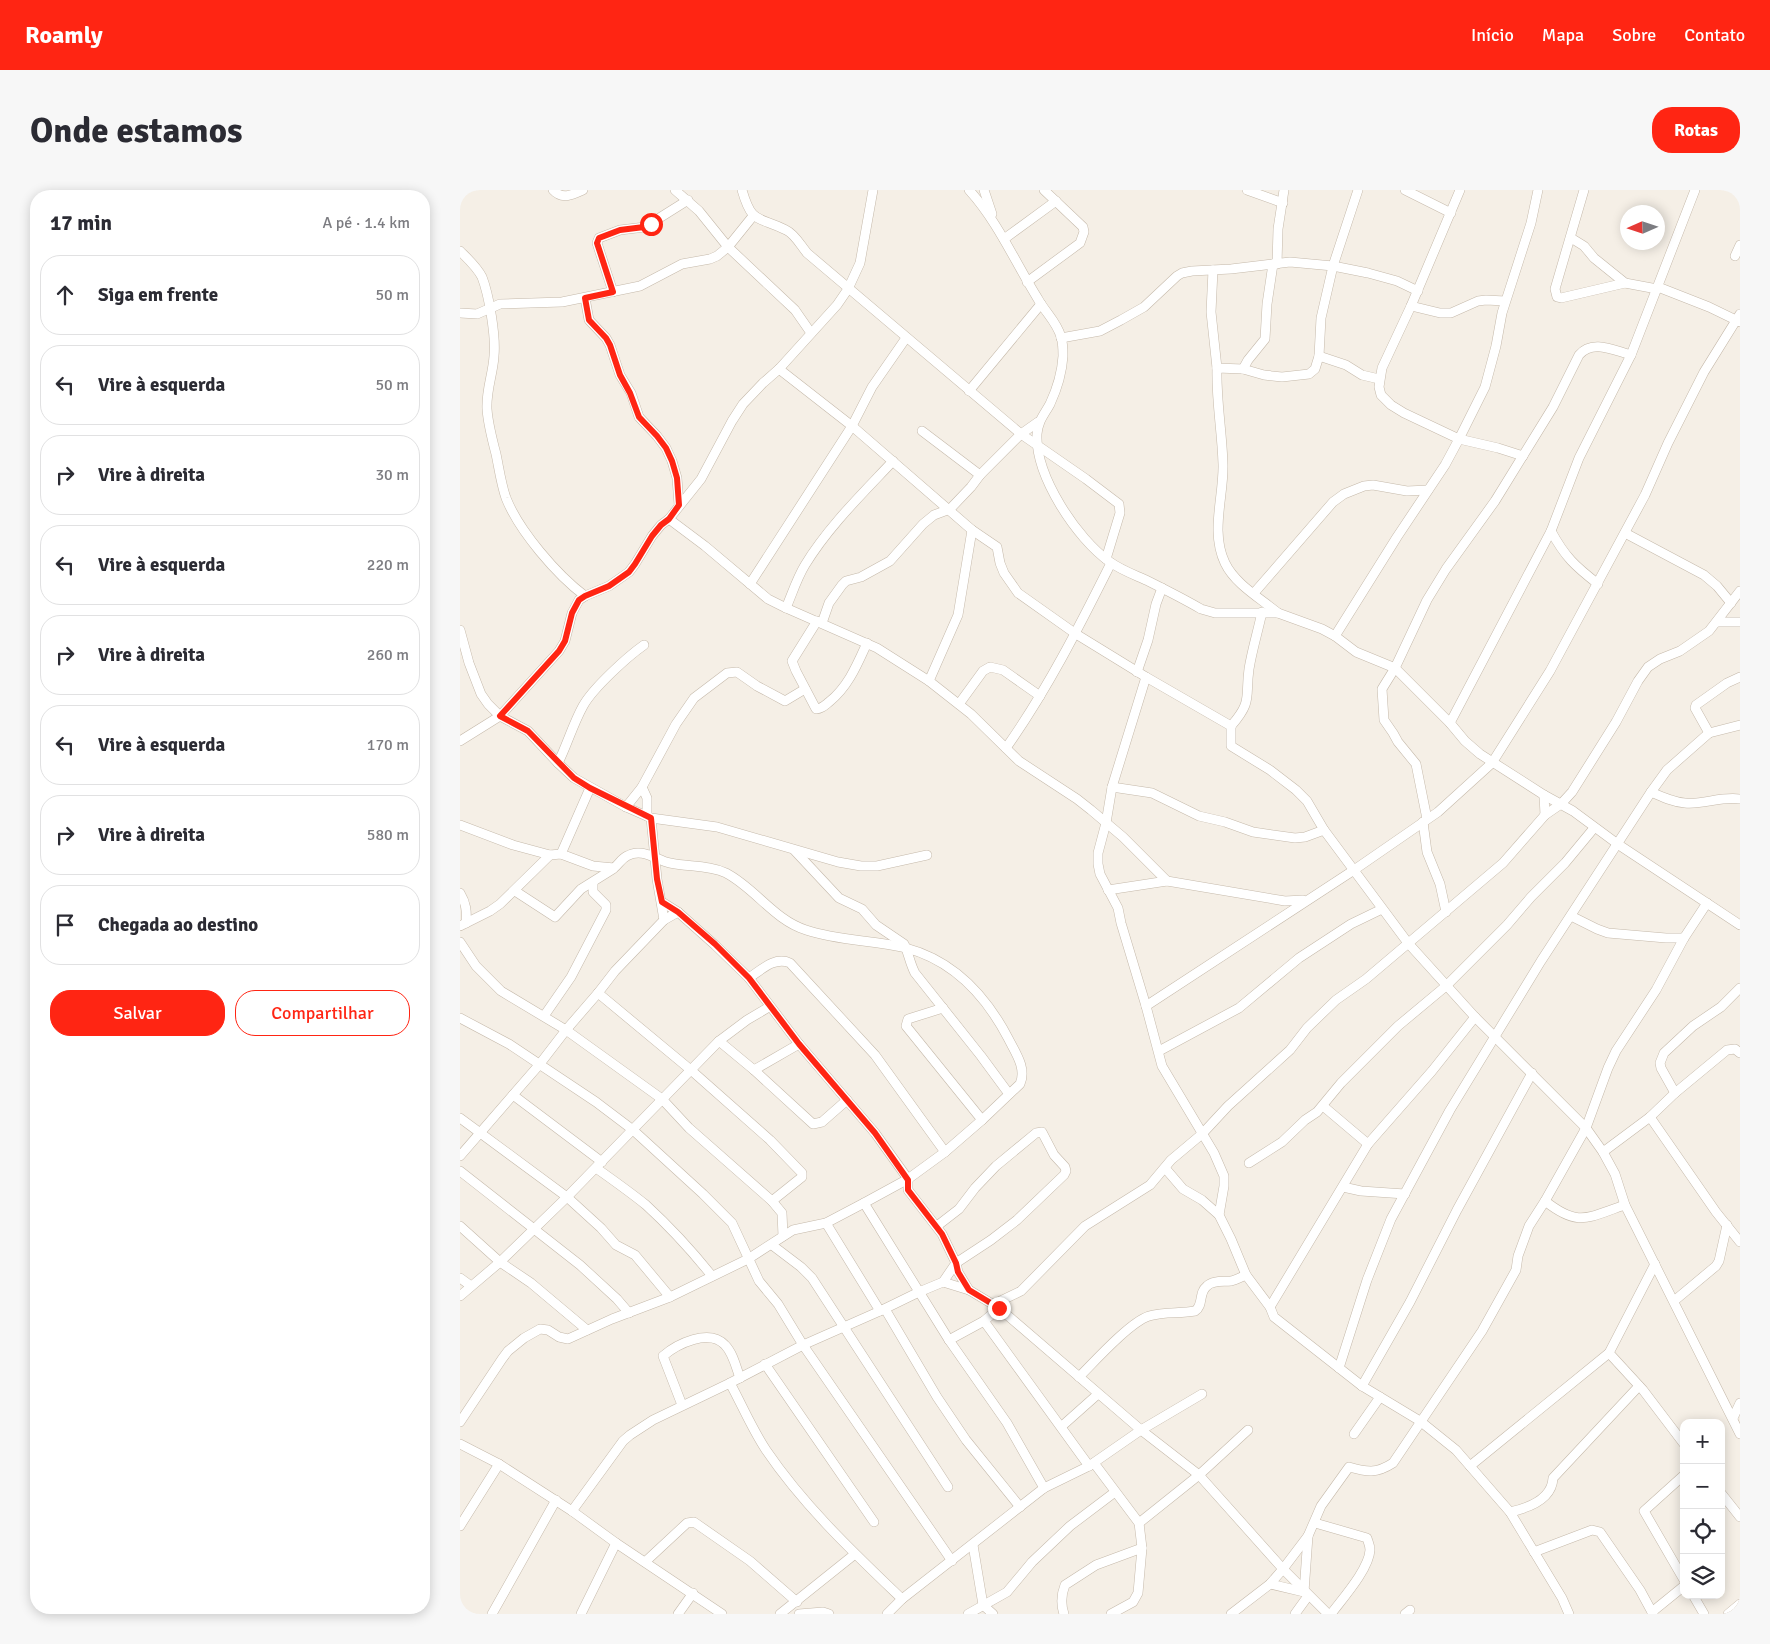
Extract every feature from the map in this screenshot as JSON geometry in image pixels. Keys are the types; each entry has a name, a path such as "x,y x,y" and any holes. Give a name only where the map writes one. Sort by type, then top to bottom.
{"street":[{"path":"552,190 559,195 566,196 583,190"},
{"path":"675,190 699,211 728,247 795,310 811,333"},
{"path":"742,190 747,207 753,216 787,230 807,253 848,289 1021,434 1119,504 1120,513 1109,561 1076,634 1030,714 1006,748"},
{"path":"460,740 500,716 559,651 565,641 575,606 585,596 609,586 629,572 652,536 669,519 701,479 743,404 762,383 780,369 837,305 848,289 860,263 873,190"},
{"path":"867,643 845,686 837,696 821,709 816,709 796,671 793,659 820,622 829,603 842,585 846,581 861,577 890,561 918,529 934,515 950,509 980,475 1021,434 1038,422 1055,393 1060,375 1063,356 1061,338 1054,322 1041,304 995,224 969,190"},
{"path":"984,190 995,224"},
{"path":"1028,282 1080,243 1083,238 1083,227 1044,190"},
{"path":"1247,190 1283,203"},
{"path":"1243,369 1265,339 1267,304 1275,264 1284,190"},
{"path":"1217,368 1243,369 1264,375 1295,376 1309,374 1315,369 1319,356 1321,318 1333,266 1358,190"},
{"path":"1405,190 1451,213"},
{"path":"1460,190 1418,291 1382,368 1379,379 1381,395 1390,405 1404,413 1460,440 1498,448 1523,456"},
{"path":"1335,636 1460,440 1484,387 1505,301 1531,223 1538,190"},
{"path":"1146,1006 1354,870 1467,788 1492,763 1550,671 1598,584 1645,495 1668,443 1704,372 1739,318 1658,288 1625,283 1561,298 1557,297 1554,290 1584,190"},
{"path":"1450,723 1551,531 1579,458 1631,355 1695,190"},
{"path":"613,292 597,243 599,238 620,230 644,227 688,200"},
{"path":"1004,239 1056,201"},
{"path":"460,313 477,314 500,304 562,302 640,286 682,264 710,259 728,247 753,216"},
{"path":"1571,238 1584,246 1594,258 1625,283"},
{"path":"1735,256 1740,245"},
{"path":"460,251 474,265 481,276 488,297 495,339 487,409 506,498 527,532 552,566 569,584 585,596"},
{"path":"1061,338 1100,331 1121,320 1144,307 1182,273 1290,262 1333,266 1397,281 1418,291"},
{"path":"1213,270 1211,312 1224,466 1218,524 1220,546 1224,561 1232,574 1278,613"},
{"path":"488,297 500,304"},
{"path":"585,298 589,320 610,345 620,375 630,393 639,417 657,436 666,448 672,461 677,478 679,505"},
{"path":"1411,306 1440,313 1451,313 1486,300 1505,301"},
{"path":"969,391 1041,304"},
{"path":"477,314 491,322"},
{"path":"750,584 852,426 872,387 906,338"},
{"path":"1446,912 1440,884 1427,852 1425,820 1416,764 1398,742 1383,717 1382,689 1395,668 1427,600 1446,569 1495,502 1553,407 1583,349 1595,346 1631,355"},
{"path":"1319,356 1346,366 1362,375 1379,379"},
{"path":"780,369 852,426 972,530 997,547 1004,573 1018,592 1076,634 1146,678 1231,726"},
{"path":"1038,422 1038,447 1047,481 1052,492 1082,536 1109,561 1202,609 1215,613 1278,613 1335,636 1356,652 1395,668 1450,723 1465,741 1492,763 1573,811 1618,845 1740,925"},
{"path":"922,431 980,475"},
{"path":"786,608 803,567 811,555 893,461"},
{"path":"1254,593 1333,502 1344,494 1356,488 1373,485 1407,491 1428,490"},
{"path":"934,515 937,499"},
{"path":"669,519 768,598 786,608 889,654 930,681 971,714 1030,770 1078,799 1167,881"},
{"path":"930,681 958,616 972,530"},
{"path":"1551,531 1569,560 1598,584"},
{"path":"1625,533 1704,575 1731,602"},
{"path":"1137,672 1162,588"},
{"path":"949,1340 984,1321 996,1306 1021,1291 1085,1226 1150,1185 1171,1160 1202,1134 1228,1106 1290,1050 1307,1028 1336,1000 1366,979 1503,863 1545,815 1562,804 1572,792 1648,667 1660,659 1680,651 1709,631 1740,591"},
{"path":"1262,612 1249,669 1248,698 1240,716 1231,726 1231,746 1270,770 1307,801 1324,830 1408,942 1495,1038 1586,1128 1603,1152 1615,1174 1625,1204 1740,1434"},
{"path":"1717,622 1740,622"},
{"path":"460,630 469,664 481,694 500,716 528,731 574,778 626,807 649,817 717,827 838,862 861,866 877,866 926,855"},
{"path":"558,763 584,705 619,666 644,645"},
{"path":"959,704 990,666 1003,670 1040,696"},
{"path":"626,807 642,787 676,724 694,698 727,673 737,672 757,686 785,701 805,689"},
{"path":"1709,733 1695,708 1696,705 1727,683 1740,677"},
{"path":"1146,678 1112,787 1106,823 1098,853 1098,864 1100,874 1118,908 1162,1066 1214,1154 1224,1176 1219,1214"},
{"path":"1339,1368 1367,1280 1391,1218 1450,1110 1541,961 1667,770 1709,733 1740,725"},
{"path":"642,787 646,798 664,920"},
{"path":"1112,787 1152,793 1199,816 1225,822 1253,832 1295,838 1305,837 1324,830"},
{"path":"561,854 590,788"},
{"path":"1572,792 1573,811"},
{"path":"1651,792 1672,801 1687,804 1719,799 1740,799"},
{"path":"1544,795 1545,815"},
{"path":"460,825 512,845 550,855 561,854 593,866 614,868"},
{"path":"1249,1163 1282,1142 1323,1106 1341,1083 1398,1026 1446,986 1507,925 1531,897 1565,863 1594,828"},
{"path":"794,850 839,898 862,909 876,925 900,940 906,948 908,960 915,973 981,1056 1008,1094"},
{"path":"460,1422 508,1351 524,1338 540,1329 548,1330 559,1337 568,1339 670,1298 748,1259 784,1236 805,1226 826,1222 864,1203 908,1180 945,1152 1020,1084 1023,1078 1023,1069 996,1015 967,982 937,959 906,948 805,930 785,920 726,874 709,867 666,862 655,856 635,852 626,856 614,868 593,883 581,889 555,917 515,891"},
{"path":"463,924 490,911 515,891 550,855"},
{"path":"1108,890 1167,881 1285,902 1297,902 1308,899"},
{"path":"544,1016 570,977 606,910 606,904 593,892 593,883"},
{"path":"1118,908 1126,888"},
{"path":"460,893 467,911 463,924"},
{"path":"662,902 678,912 715,944 749,978 799,1044 875,1133 908,1180 908,1190 937,1226 947,1243 958,1272 969,1290"},
{"path":"1232,1614 1270,1584 1283,1570 1308,1536 1321,1506 1349,1467 1367,1472 1393,1463 1482,1331 1516,1270 1518,1256 1529,1226 1586,1128 1616,1051 1656,990 1684,938 1707,903"},
{"path":"1159,1051 1239,1008 1299,958 1350,924 1382,909"},
{"path":"460,1156 626,960 664,920 678,912"},
{"path":"1571,916 1597,930 1608,933 1684,938"},
{"path":"460,942 476,966 501,991 566,1030 662,1099 690,1128 772,1201 782,1213 784,1236"},
{"path":"749,978 770,964 779,961 790,963 875,1055 945,1152"},
{"path":"1674,1093 1661,1068 1660,1063 1664,1053 1693,1026 1721,1006 1740,988"},
{"path":"598,994 692,1070 770,1140 802,1173 802,1177 772,1201"},
{"path":"460,1296 500,1262 599,1165 719,1041 746,1020 770,1007"},
{"path":"943,1008 908,1019 906,1026 982,1120"},
{"path":"1270,1307 1368,1144 1432,1071 1475,1017"},
{"path":"460,1018 509,1044 596,1102 633,1130 732,1223 759,1281 778,1304 803,1345 952,1561"},
{"path":"719,1041 813,1124 822,1122 847,1100"},
{"path":"754,1070 799,1044"},
{"path":"1603,1152 1650,1117 1674,1093 1727,1050 1735,1050 1740,1053"},
{"path":"1362,1386 1410,1302 1456,1210 1532,1073"},
{"path":"513,1095 599,1165 660,1218 712,1276"},
{"path":"1323,1106 1368,1144"},
{"path":"1650,1117 1740,1242"},
{"path":"460,1118 567,1196 616,1245 635,1255 670,1298"},
{"path":"572,1511 623,1441 630,1435 653,1420 803,1345 943,1282 956,1263 1017,1220 1064,1175 1065,1167 1054,1155 1042,1132 1036,1133 996,1166 959,1208 937,1226"},
{"path":"1165,1168 1183,1189 1202,1200 1219,1214 1246,1275 1270,1307 1274,1317 1362,1386 1420,1421 1456,1450 1510,1512 1562,1598 1569,1614"},
{"path":"460,1171 603,1286 629,1314"},
{"path":"1343,1187 1361,1191 1405,1194"},
{"path":"1545,1201 1569,1217 1576,1218 1585,1218 1625,1204"},
{"path":"864,1203 949,1340 1007,1424 1044,1488"},
{"path":"826,1222 966,1440 1020,1507"},
{"path":"1674,1301 1716,1266 1719,1261 1727,1225"},
{"path":"460,1226 500,1262 531,1282 587,1330"},
{"path":"772,1245 812,1278 948,1487"},
{"path":"1470,1466 1609,1353 1655,1264"},
{"path":"1079,1377 1113,1343 1146,1317 1172,1312 1195,1311 1199,1308 1202,1294 1208,1284 1232,1281 1246,1275"},
{"path":"460,1278 471,1286"},
{"path":"943,1282 969,1290 996,1306 1141,1430 1199,1475 1283,1570 1306,1594 1330,1614 1360,1574 1367,1559 1370,1545 1367,1538 1315,1523"},
{"path":"984,1321 1009,1358 1139,1523 1142,1548 1138,1593 1133,1602 1111,1614"},
{"path":"682,1405 663,1356 692,1340 711,1338 723,1343 732,1358 740,1378"},
{"path":"1609,1353 1639,1386 1680,1439"},
{"path":"765,1364 874,1522"},
{"path":"730,1383 765,1448 803,1498 855,1554 902,1599"},
{"path":"1510,1512 1527,1508 1541,1500 1551,1488 1553,1478 1639,1386"},
{"path":"1062,1426 1098,1394"},
{"path":"887,1614 902,1599 1044,1488 1092,1464 1141,1430 1202,1394"},
{"path":"1354,1434 1380,1397"},
{"path":"1733,1418 1740,1403"},
{"path":"1139,1523 1199,1475 1248,1430"},
{"path":"460,1444 499,1464 556,1500 722,1614"},
{"path":"460,1526 499,1464"},
{"path":"1680,1478 1644,1510 1680,1573"},
{"path":"968,1614 1007,1592 1032,1562 1070,1526 1115,1492"},
{"path":"1725,1498 1740,1517"},
{"path":"492,1614 556,1500"},
{"path":"646,1562 686,1523 694,1522 750,1560 797,1602"},
{"path":"1534,1552 1592,1530 1600,1532 1640,1590 1652,1613 1680,1589"},
{"path":"1295,1614 1306,1594 1308,1536"},
{"path":"581,1614 616,1542"},
{"path":"973,1545 983,1605 993,1614"},
{"path":"1064,1614 1062,1606 1065,1585 1096,1565 1142,1548"},
{"path":"780,1614 855,1554"},
{"path":"1270,1584 1306,1594"},
{"path":"678,1614 693,1593"},
{"path":"1695,1599 1704,1614"},
{"path":"1728,1614 1740,1604"},
{"path":"798,1614 823,1612 829,1614"}],"route":[{"path":"651,224 644,227 620,230 597,240 613,292 585,298 589,320 610,345 623,383 633,400 635,410 666,448 672,461 677,478 679,505 669,519 652,536 629,572 609,586 579,600 572,613 565,641 559,651 500,716 528,731 574,778 626,807 651,818 657,879 662,902 678,912 715,944 749,978 799,1044 875,1133 908,1180 908,1190 942,1234 956,1263 958,1272 969,1290 999,1308"}]}
